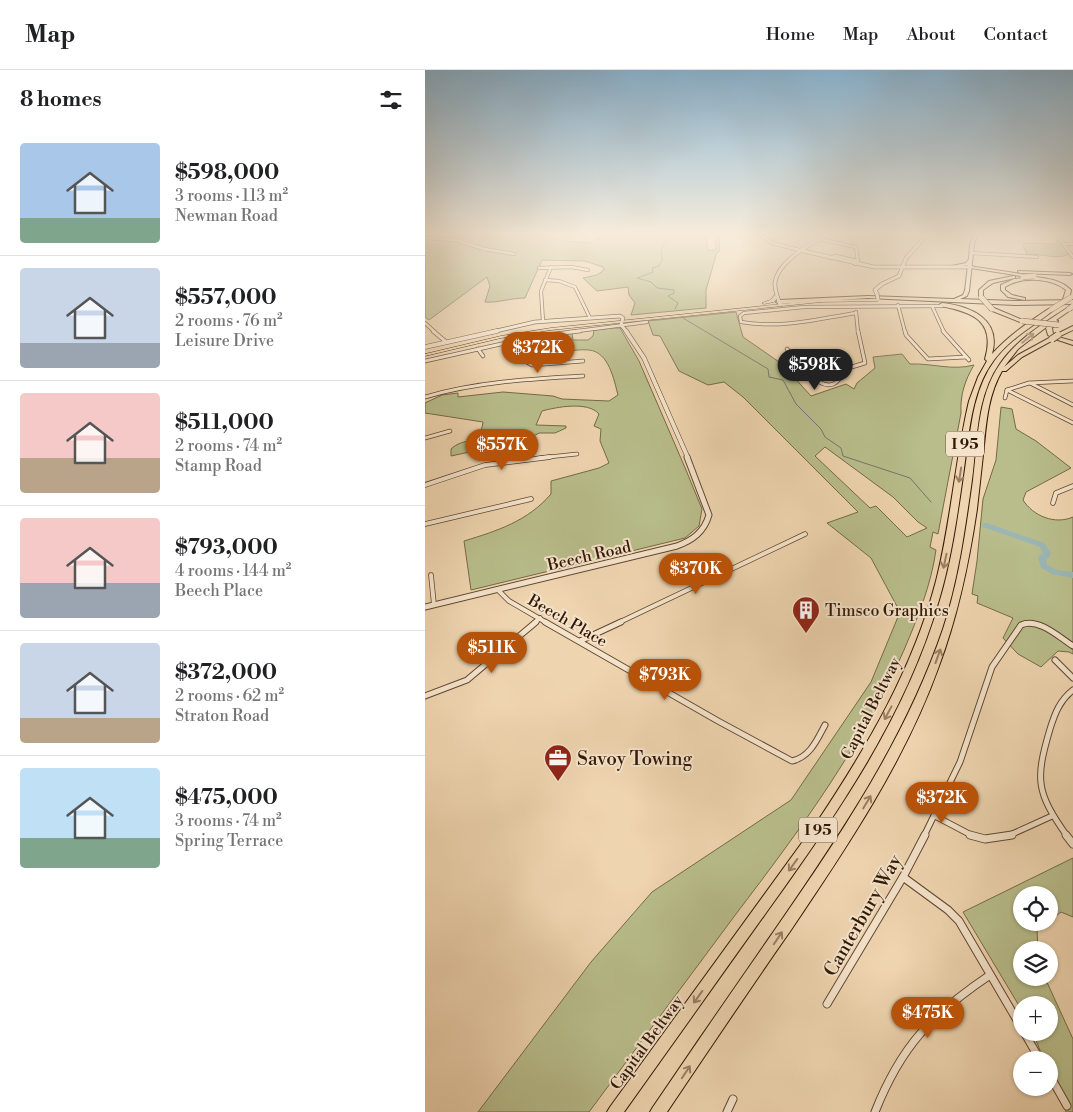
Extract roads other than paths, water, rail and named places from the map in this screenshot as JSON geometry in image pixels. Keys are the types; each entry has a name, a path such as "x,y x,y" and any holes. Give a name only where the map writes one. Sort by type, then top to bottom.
{"highway":[{"path":"990,283 983,288 981,297 992,309 1022,321 1059,325 1073,324"},
{"path":"1011,283 1004,285 1003,289 1010,296 1026,300 1071,303"},
{"path":"1057,283 1069,290 1071,303"},
{"path":"951,300 962,298 969,291 974,298 987,302"},
{"path":"425,355 516,334 796,301 868,297 1071,303"},
{"path":"810,303 877,297 1032,305 1071,303"},
{"path":"425,351 514,331 622,322 761,304 1017,306 1071,303"},
{"path":"1029,324 1051,309 1071,303"},
{"path":"1071,303 1049,330 1057,338 1073,343"},
{"name":"I 95","path":"658,1112 844,840 885,771 916,710 949,628 961,578 986,408 996,376 1011,354 1071,303"},
{"path":"931,305 949,305 967,310 976,315 987,327 992,336 993,345 981,376"},
{"name":"Capital Beltway","path":"615,1112 821,826 863,758 895,701 918,650 943,572 971,406 981,376 999,350 1029,324"},
{"path":"986,408 992,391 1006,368 1020,356 1073,328"}],"main road":[{"path":"969,291 971,283"}],"street":[{"path":"543,321 540,294 544,283"},
{"path":"563,283 575,287 590,318"},
{"path":"775,283 779,303"},
{"path":"877,297 875,290 886,283"},
{"path":"856,313 781,322 746,323 741,320 740,316 744,313 779,303 855,306 942,306"},
{"path":"898,305 907,335 929,360 966,357"},
{"path":"931,305 945,334 969,360"},
{"path":"787,349 815,380 822,384 837,382 841,379 845,369 865,364 860,344 855,306"},
{"path":"425,347 445,341 543,321 619,316 622,322"},
{"path":"425,361 513,341 622,322 647,322"},
{"name":"Beech Road","path":"425,607 677,546 691,540 706,526 708,509 699,485 641,353 622,322"},
{"path":"425,323 445,341"},
{"path":"513,341 527,362 532,365 583,361"},
{"path":"477,349 483,356"},
{"path":"425,398 452,389 545,378 583,376"},
{"path":"1007,390 1029,382 1073,381"},
{"path":"1029,382 1073,405"},
{"path":"1005,398 1007,390"},
{"path":"1007,390 1073,423"},
{"path":"425,438 451,430"},
{"path":"425,484 485,465 577,454"},
{"path":"1053,503 1056,493 1073,486"},
{"path":"425,524 531,499"},
{"path":"580,641 805,534"},
{"path":"431,574 434,605"},
{"name":"Beech Place","path":"499,590 505,598 718,721 792,760 797,760 807,753 825,725"},
{"path":"425,696 467,680 540,618"},
{"name":"Canterbury Way","path":"827,1004 903,877 935,816 960,762 992,667 1021,625 1027,622 1035,622 1073,646"},
{"path":"1055,660 1073,678"},
{"path":"1073,690 1060,702 1054,716 1041,760 1040,780 1052,816 1073,844"},
{"path":"935,816 969,834 986,840 1003,838 1052,816"},
{"path":"903,877 948,910 959,921 1013,1013"},
{"path":"875,1112 894,1069 912,1040 951,1002 991,975"},
{"path":"1058,1090 1067,1106"},
{"path":"727,1112 733,1099"}],"waterway":[{"path":"652,283 657,288 674,290 674,293 668,296 678,303 675,309"},
{"path":"683,318 768,369 769,377 783,380 796,404 821,429 825,437 841,448 843,456 910,478 931,502"},
{"path":"985,525 1042,545 1047,553 1046,556 1042,557 1044,566 1055,572 1073,575"}],"place":[{"name":"Timsco Graphics","path":"806,634"},
{"name":"Savoy Towing","path":"558,782"}]}
